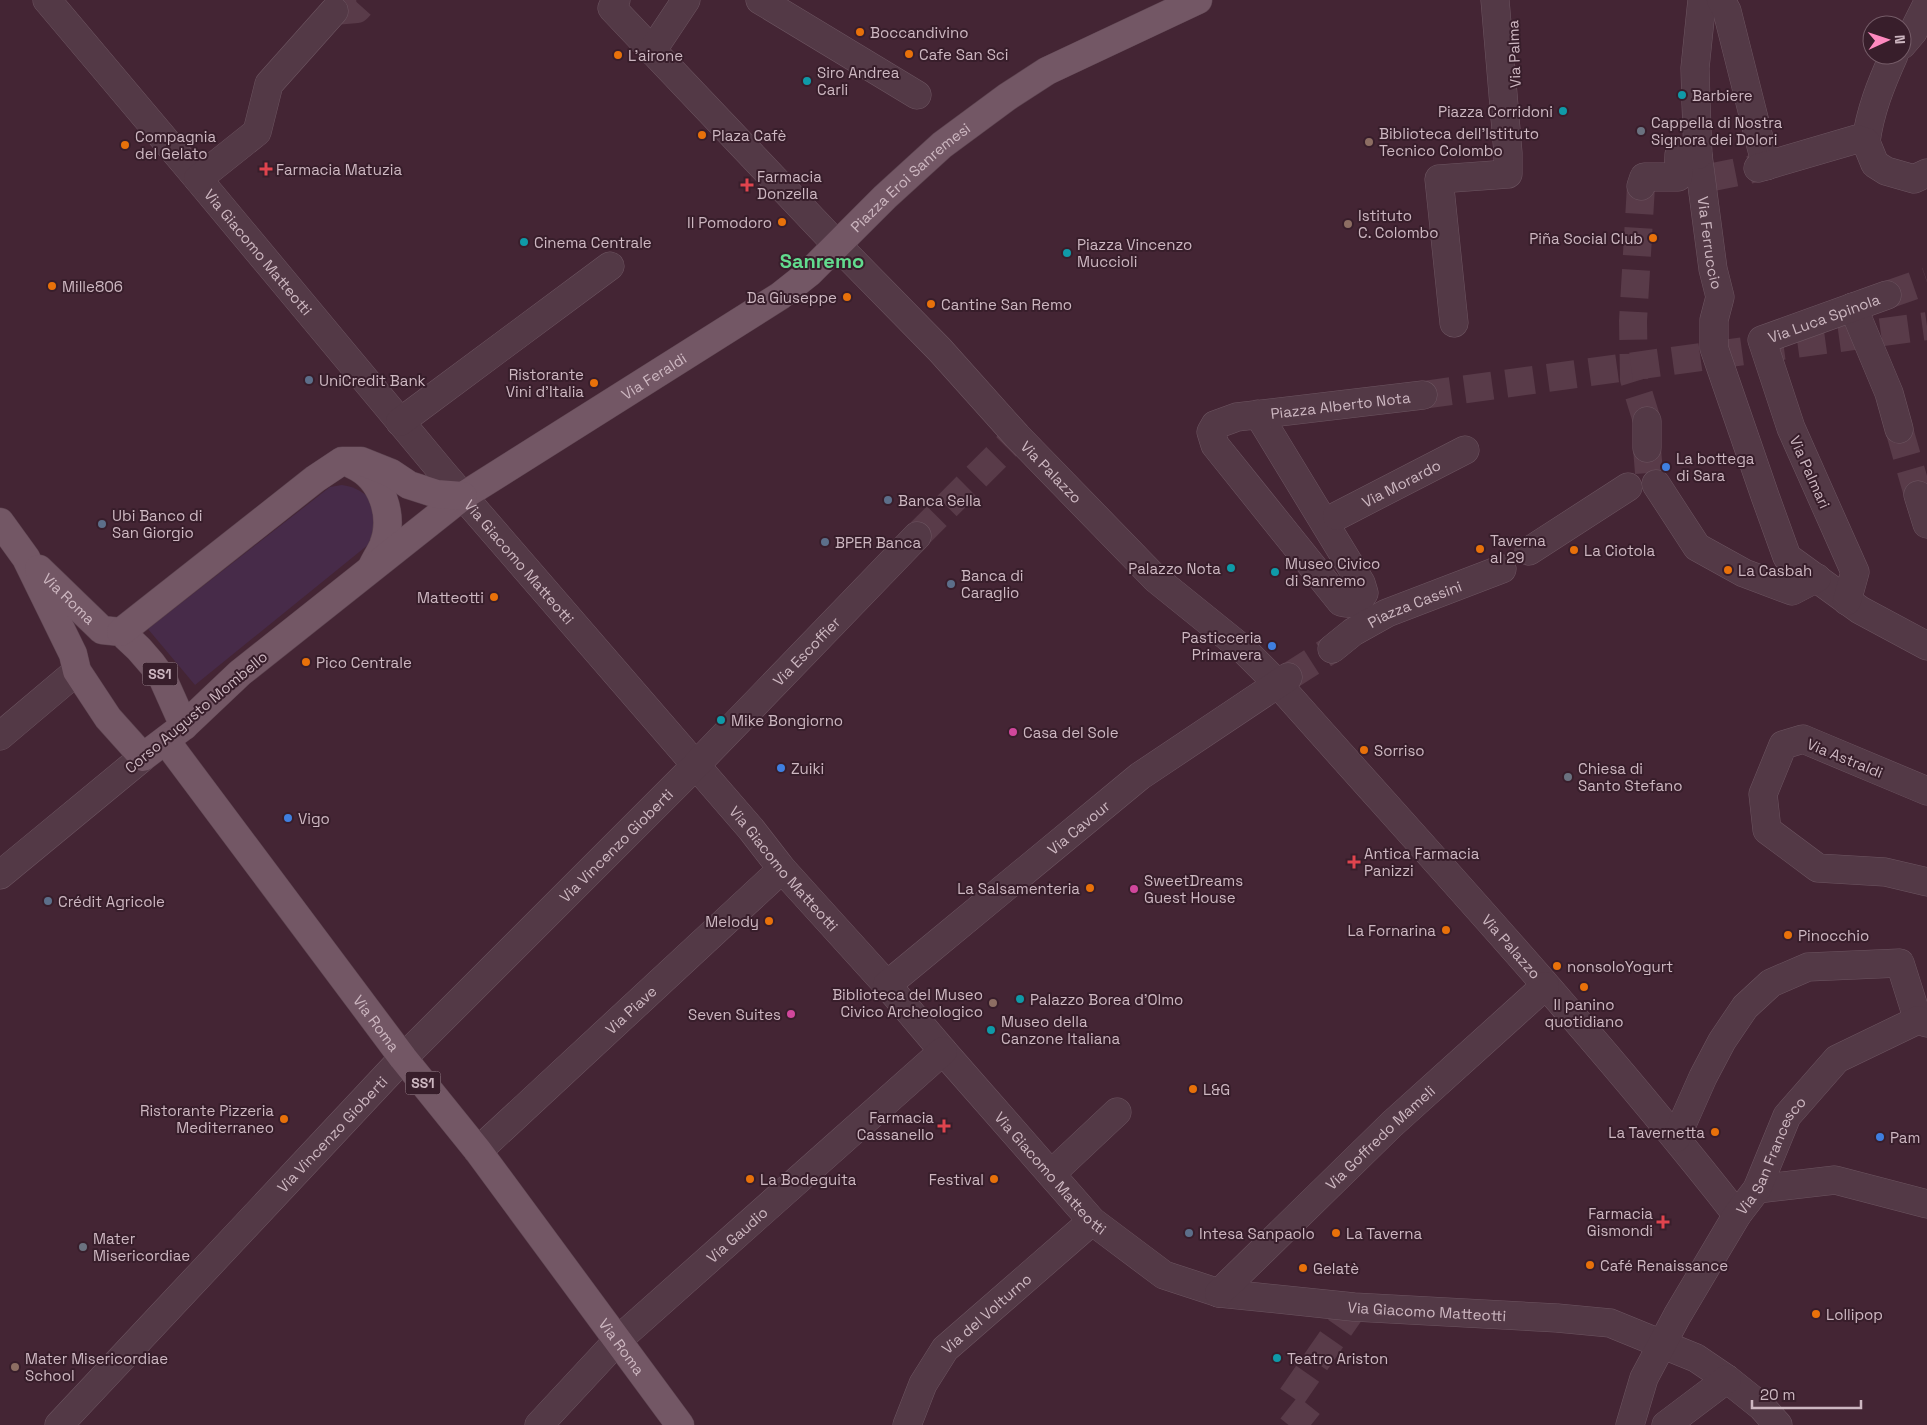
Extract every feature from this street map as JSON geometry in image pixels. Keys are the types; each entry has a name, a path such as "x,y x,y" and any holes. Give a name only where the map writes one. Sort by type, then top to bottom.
{"main road":[{"name":"Piazza Eroi Sanremesi","path":"837,245 942,145 1007,97 1047,72 1198,0"},
{"name":"Via Feraldi","path":"463,496 780,296 809,273 837,245"},
{"path":"75,662 112,631 315,479 342,461 361,461 391,473 409,485 437,494 463,496"},
{"name":"Corso Augusto Mombello","path":"342,461 354,465 367,473 382,492 387,516 384,544 370,570"},
{"name":"Corso Augusto Mombello","path":"144,757 175,733 240,673 463,496"},
{"name":"Via Roma","path":"0,522 26,558 75,662 108,718 144,757"},
{"name":"Via Roma","path":"26,558 152,664 163,679 175,733 403,1058 478,1151 680,1425"}],"street":[{"name":"Via Giacomo Matteotti","path":"47,0 400,422 695,766 751,828 782,869 887,985 1092,1221 1164,1275 1218,1293 1354,1307 1557,1318 1610,1323 1696,1358 1762,1407 1778,1425"},
{"path":"616,0 612,8 837,245"},
{"path":"652,52 686,0"},
{"path":"760,0 917,95"},
{"path":"1454,323 1439,179 1508,174 1495,0"},
{"name":"Via Palma","path":"1506,134 1516,125 1513,0"},
{"name":"Via Ferruccio","path":"1702,0 1695,68 1703,175 1713,269 1720,296 1714,320 1714,348 1787,557 1797,566 1817,578"},
{"path":"1721,0 1728,11 1762,167 1857,139 1866,142"},
{"path":"1914,37 1927,4"},
{"path":"198,179 256,132 269,84 334,11"},
{"path":"1890,65 1878,91 1866,142 1875,164 1886,171 1914,180 1927,173"},
{"path":"1641,186 1644,177 1678,177 1679,155 1703,175"},
{"name":"Via Palazzo","path":"837,245 940,350 1017,436 1156,578 1283,680 1676,1138 1737,1215"},
{"path":"400,422 610,266"},
{"name":"Via Luca Spinola","path":"1762,340 1887,295"},
{"path":"1852,307 1888,393 1899,429"},
{"name":"Via Palmari","path":"1762,340 1791,428 1855,572 1847,601"},
{"name":"Piazza Alberto Nota","path":"1258,414 1361,583 1364,594 1360,601 1351,604 1341,602 1215,445 1211,432 1215,425 1237,417 1258,414 1423,394"},
{"path":"1647,421 1648,448"},
{"name":"Via Morardo","path":"1337,516 1465,450"},
{"path":"1656,484 1697,547 1744,573 1792,591 1817,578 1847,601 1927,646"},
{"path":"1529,551 1628,487"},
{"path":"1918,495 1927,524"},
{"name":"Via Escoffier","path":"695,766 917,536"},
{"name":"Piazza Cassini","path":"1332,649 1353,632 1387,613 1502,569"},
{"path":"0,736 75,662"},
{"name":"Via Cavour","path":"887,985 1140,776 1283,680"},
{"name":"Via Astraldi","path":"1927,791 1802,739 1783,746 1763,794 1767,830 1818,868 1885,872 1927,882"},
{"name":"Corso Augusto Mombello","path":"0,875 144,757"},
{"name":"Via Vincenzo Gioberti","path":"59,1425 403,1058 695,766"},
{"name":"Via Piave","path":"478,1151 782,869"},
{"path":"1676,1138 1722,1041 1745,1007 1770,983 1808,967 1900,963 1922,1021"},
{"name":"Via Goffredo Mameli","path":"1218,1293 1392,1124 1545,986"},
{"name":"Via San Francesco","path":"1630,1425 1644,1378 1662,1343 1737,1215 1756,1189 1787,1116 1838,1059 1922,1021"},
{"name":"Via Gaudio","path":"539,1425 618,1340 943,1051"},
{"path":"1051,1174 1117,1112"},
{"path":"1756,1189 1835,1180 1927,1204"},
{"name":"Via del Volturno","path":"907,1425 923,1384 945,1348 1092,1221"},
{"path":"1666,1425 1726,1379"}],"shaded area":[{"path":"342,485 360,491 375,503 374,540 195,685 148,629 330,487"}],"tunnel":[{"path":"334,11 357,9 365,0"},
{"path":"1708,178 1758,168"},
{"path":"1641,186 1633,321 1634,379 1647,421"},
{"path":"1887,295 1927,281"},
{"path":"1423,395 1927,326"},
{"path":"1899,429 1918,495"},
{"path":"917,536 1017,436"},
{"path":"1647,448 1649,473"},
{"path":"1288,677 1332,649"},
{"path":"1311,1425 1286,1405 1354,1307"}],"place":[{"name":"Boccandivino","path":"860,32"},
{"name":"Cafe San Sci","path":"909,54"},
{"name":"L'airone","path":"618,55"},
{"name":"Siro Andrea Carli","path":"807,81"},
{"name":"Barbiere","path":"1682,95"},
{"name":"Piazza Corridoni","path":"1563,111"},
{"name":"Cappella di Nostra Signora dei Dolori","path":"1641,131"},
{"name":"Plaza Cafè","path":"702,135"},
{"name":"Biblioteca dell'Istituto Tecnico Colombo","path":"1369,142"},
{"name":"Compagnia del Gelato","path":"125,145"},
{"name":"Farmacia Matuzia","path":"266,169"},
{"name":"Farmacia Donzella","path":"747,185"},
{"name":"Il Pomodoro","path":"782,222"},
{"name":"Istituto C. Colombo","path":"1348,224"},
{"name":"Piña Social Club","path":"1653,238"},
{"name":"Cinema Centrale","path":"524,242"},
{"name":"Piazza Vincenzo Muccioli","path":"1067,253"},
{"name":"Mille806","path":"52,286"},
{"name":"Da Giuseppe","path":"847,297"},
{"name":"Cantine San Remo","path":"931,304"},
{"name":"UniCredit Bank","path":"309,380"},
{"name":"Ristorante Vini d'Italia","path":"594,383"},
{"name":"La bottega di Sara","path":"1666,467"},
{"name":"Banca Sella","path":"888,500"},
{"name":"Ubi Banco di San Giorgio","path":"102,524"},
{"name":"BPER Banca","path":"825,542"},
{"name":"Taverna al 29","path":"1480,549"},
{"name":"La Ciotola","path":"1574,550"},
{"name":"Palazzo Nota","path":"1231,568"},
{"name":"La Casbah","path":"1728,570"},
{"name":"Museo Civico di Sanremo","path":"1275,572"},
{"name":"Banca di Caraglio","path":"951,584"},
{"name":"Matteotti","path":"494,597"},
{"name":"Pasticceria Primavera","path":"1272,646"},
{"name":"Pico Centrale","path":"306,662"},
{"name":"Mike Bongiorno","path":"721,720"},
{"name":"Casa del Sole","path":"1013,732"},
{"name":"Sorriso","path":"1364,750"},
{"name":"Zuiki","path":"781,768"},
{"name":"Chiesa di Santo Stefano","path":"1568,777"},
{"name":"Vigo","path":"288,818"},
{"name":"Antica Farmacia Panizzi","path":"1354,862"},
{"name":"La Salsamenteria","path":"1090,888"},
{"name":"SweetDreams Guest House","path":"1134,889"},
{"name":"Crédit Agricole","path":"48,901"},
{"name":"Melody","path":"769,921"},
{"name":"La Fornarina","path":"1446,930"},
{"name":"Pinocchio","path":"1788,935"},
{"name":"nonsoloYogurt","path":"1557,966"},
{"name":"Il panino quotidiano","path":"1584,987"},
{"name":"Palazzo Borea d'Olmo","path":"1020,999"},
{"name":"Biblioteca del Museo Civico Archeologico","path":"993,1003"},
{"name":"Seven Suites","path":"791,1014"},
{"name":"Museo della Canzone Italiana","path":"991,1030"},
{"name":"L&G","path":"1193,1089"},
{"name":"Ristorante Pizzeria Mediterraneo","path":"284,1119"},
{"name":"Farmacia Cassanello","path":"944,1126"},
{"name":"La Tavernetta","path":"1715,1132"},
{"name":"Pam","path":"1880,1137"},
{"name":"La Bodeguita","path":"750,1179"},
{"name":"Festival","path":"994,1179"},
{"name":"Farmacia Gismondi","path":"1663,1222"},
{"name":"Intesa Sanpaolo","path":"1189,1233"},
{"name":"La Taverna","path":"1336,1233"},
{"name":"Mater Misericordiae","path":"83,1247"},
{"name":"Café Renaissance","path":"1590,1265"},
{"name":"Gelatè","path":"1303,1268"},
{"name":"Lollipop","path":"1816,1314"},
{"name":"Teatro Ariston","path":"1277,1358"},
{"name":"Mater Misericordiae School","path":"15,1367"}],"district":[{"name":"Sanremo","path":"822,261"}]}
